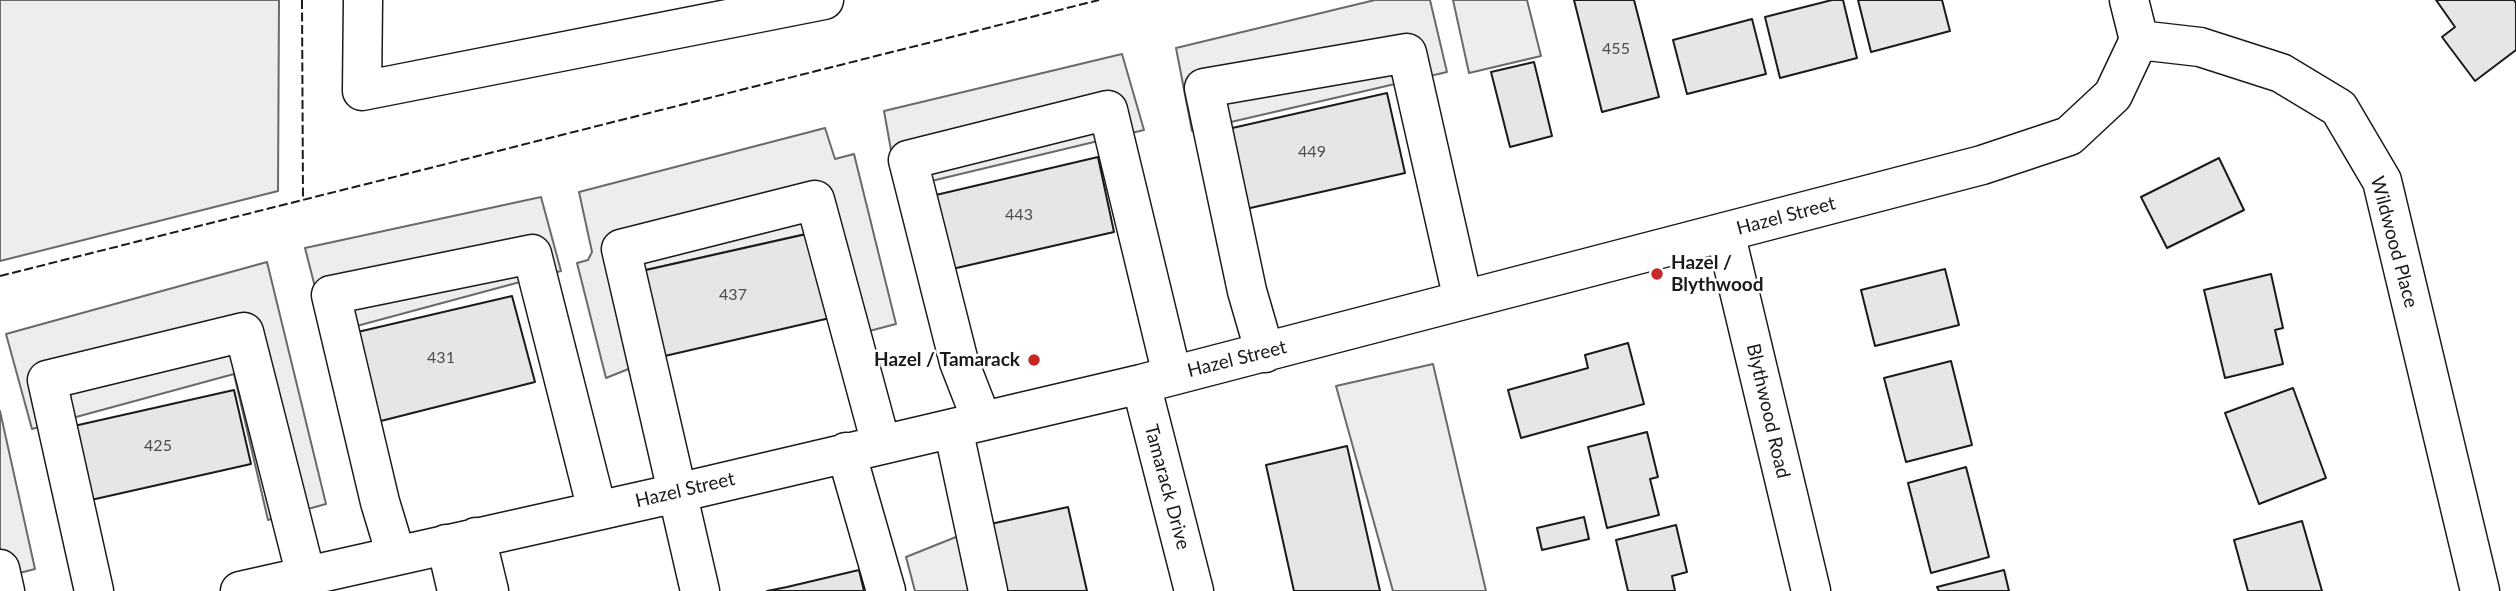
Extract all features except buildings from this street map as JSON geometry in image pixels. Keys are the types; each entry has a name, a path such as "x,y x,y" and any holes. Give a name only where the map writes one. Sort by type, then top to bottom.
{"street":[{"path":"363,0 362,91 824,0"},
{"path":"2129,0 2139,40"},
{"name":"Hazel Street","path":"267,587 1265,353 1982,165 2069,136 2113,95 2139,40"},
{"name":"Wildwood Place","path":"2139,40 2200,47 2281,73 2339,108 2382,181 2480,591"},
{"path":"1265,353 1247,291 1203,88 1407,53 1463,300"},
{"name":"Tamarack Drive","path":"968,424 959,362 908,160 1108,110 1194,591"},
{"path":"674,591 662,495 621,249 815,200 864,448 886,591"},
{"name":"Blythwood Road","path":"1725,232 1811,591"},
{"path":"396,555 380,502 331,295 532,254 597,510"},
{"path":"94,591 47,380 244,332 267,587"},
{"path":"968,424 988,591"},
{"path":"662,495 699,591"},
{"path":"457,591 461,541"},
{"path":"461,541 489,591"},
{"path":"0,569 5,591"}],"shaded area":[{"path":"0,0 279,0 278,191 0,261"},
{"path":"1375,0 1430,0 1447,72 1192,131 1176,48"},
{"path":"1453,0 1527,0 1541,56 1469,73"},
{"path":"1122,54 1144,130 898,189 884,111"},
{"path":"825,128 835,159 854,154 896,324 854,335 810,233 637,272 656,358 606,378 577,263 588,260 592,252 579,192"},
{"path":"541,197 561,271 327,334 305,248"},
{"path":"267,262 326,504 268,520 234,374 32,429 6,334"},
{"path":"1433,364 1486,591 1393,591 1336,386"},
{"path":"0,411 35,569 0,578"},
{"path":"986,525 1001,591 915,591 906,557"}],"fence":[{"path":"302,0 303,199"},
{"path":"0,276 1099,0"}],"place":[{"name":"Hazel / Blythwood","path":"1657,274"},
{"name":"Hazel / Tamarack","path":"1034,360"}]}
